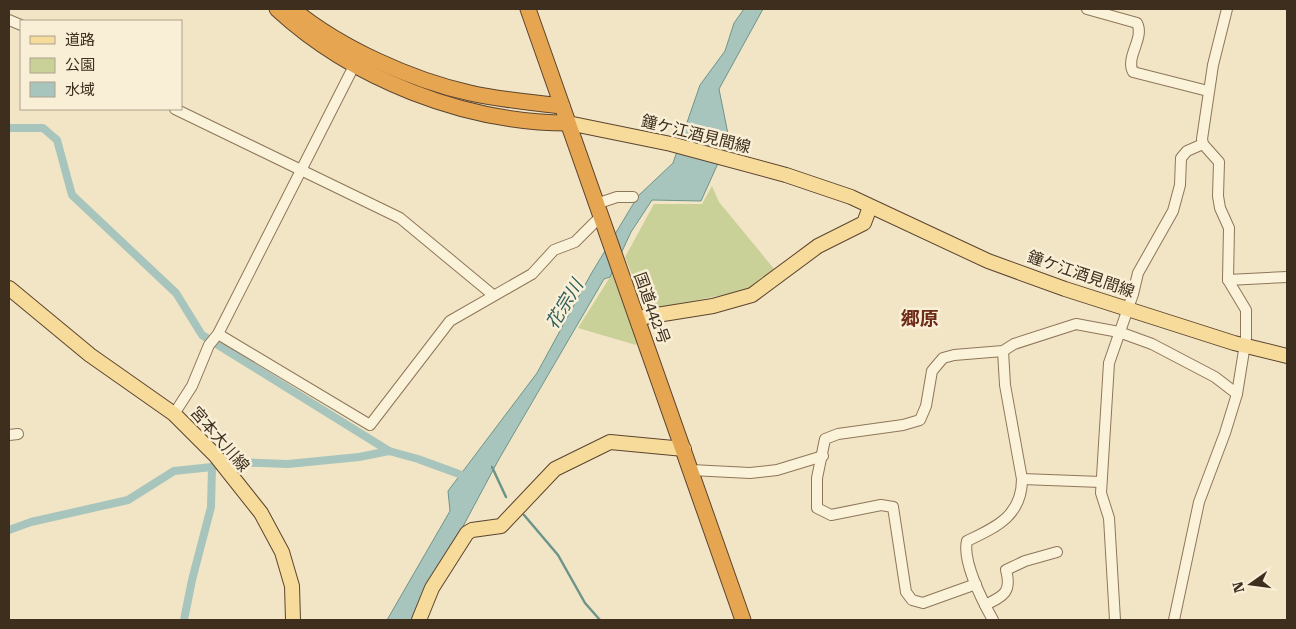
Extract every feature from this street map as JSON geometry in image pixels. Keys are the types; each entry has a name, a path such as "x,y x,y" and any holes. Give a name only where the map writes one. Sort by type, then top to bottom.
{"highway":[{"path":"277,9 415,92 467,109 571,131"},
{"path":"294,9 358,58 433,84 472,94 562,106"},
{"name":"国道442号","path":"528,9 684,449 742,620"}],"main road":[{"name":"鐘ケ江酒見間線","path":"571,131 671,144 727,157 851,197 988,260 1128,309 1246,346 1287,356"},
{"path":"638,318 713,306 752,295 818,246 864,223 870,207"},
{"name":"宮本大川線","path":"9,288 90,355 174,414 215,456 261,513 282,552 292,586 293,620"},
{"path":"419,620 432,588 467,533 472,530 501,526 555,469 610,442 684,449"}],"street":[{"path":"1087,9 1137,23 1139,30 1131,62 1133,72 1208,91"},
{"path":"1174,620 1199,502 1225,433 1237,394 1246,346 1246,310 1228,280 1229,228 1220,208 1218,196 1219,162 1203,144 1202,132 1208,91 1227,9"},
{"path":"174,414 192,386 214,339 303,170 358,58"},
{"path":"177,110 400,218 493,295"},
{"path":"1115,620 1109,518 1102,501 1101,482 1107,374 1138,273 1173,211 1180,185 1182,158 1187,150 1203,144"},
{"path":"214,339 370,425 450,321 532,274 554,250 575,242 598,210 617,197 632,197"},
{"path":"1228,280 1287,277"},
{"path":"976,584 923,604 912,600 906,592 893,507 880,505 831,515 817,508 817,478 825,439 903,425 920,420 926,406 932,371 943,358 954,354 982,354 1003,351 1014,344 1076,324 1119,332 1172,353 1215,377 1237,394"},
{"path":"993,620 976,584 966,547 967,541 991,530 1010,514 1022,493 1022,479 1005,385 1003,351"},
{"path":"691,470 750,473 777,470 823,456"},
{"path":"1022,479 1101,482"},
{"path":"985,605 1005,592 1009,586 1006,570 1025,561 1057,552"}],"green space":[{"path":"712,186 719,202 775,270 749,290 646,310 625,257 654,204 702,204"},
{"path":"615,269 642,332 636,345 578,328"}],"water":[{"path":"744,9 763,9 719,89 729,139 701,201 652,200 631,232 610,277 604,279 499,459 413,620 387,620 450,511 448,491 537,373 591,274 638,196 673,163 700,85 725,51 734,23"}],"waterway":[{"path":"9,128 43,128 57,140 72,195 176,293 202,335 389,451"},
{"path":"9,530 31,522 128,500 174,471 212,467 231,462 288,464 359,457 389,451 418,459 470,478"},
{"path":"184,620 192,580 211,507 212,467"},
{"path":"492,467 506,497"},
{"path":"524,515 558,555 585,603 600,620"}],"district":[{"name":"郷原","path":"920,318"}],"water label":[{"name":"花宗川","path":"564,304"}]}
